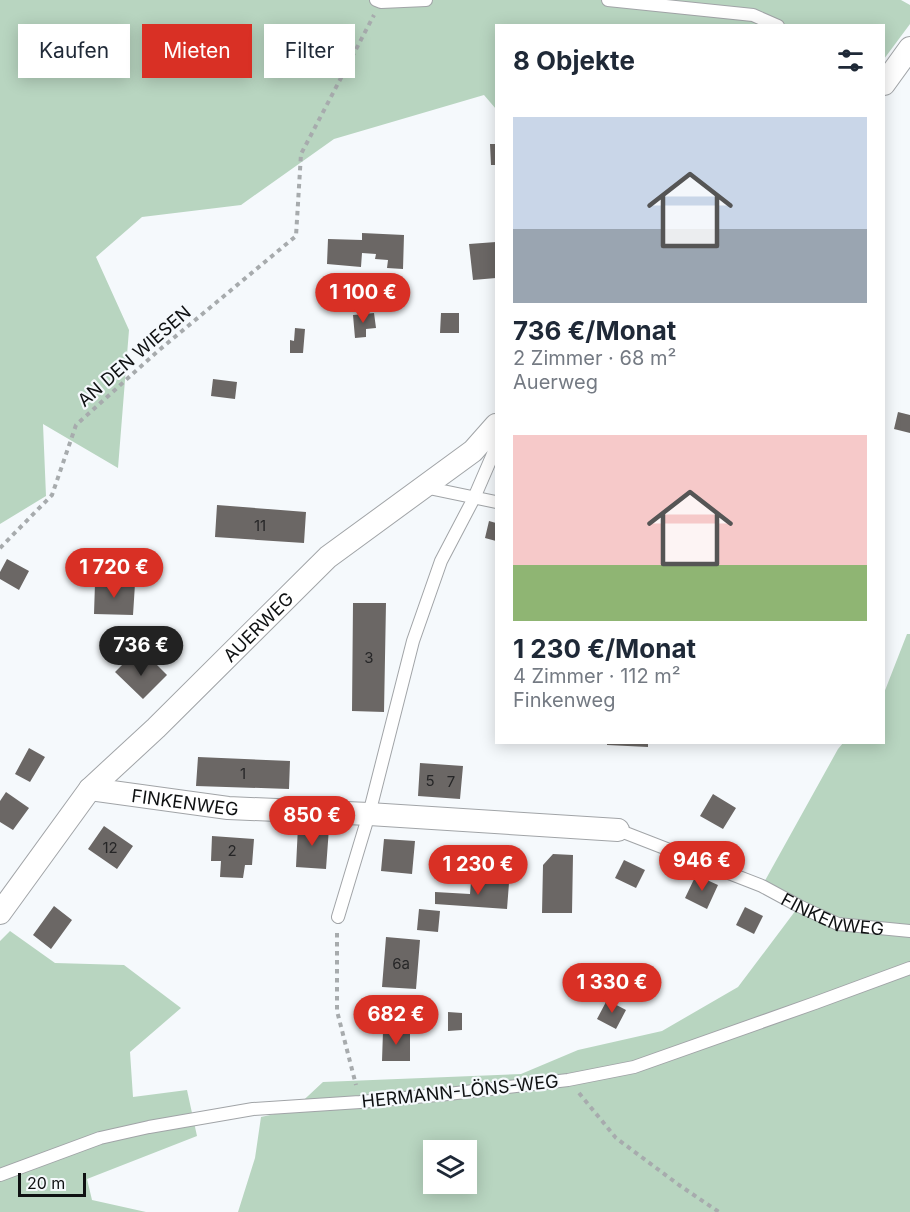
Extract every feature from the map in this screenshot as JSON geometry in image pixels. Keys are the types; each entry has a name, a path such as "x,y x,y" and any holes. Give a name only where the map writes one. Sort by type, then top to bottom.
{"street":[{"path":"886,75 910,48"},
{"name":"AUERWEG","path":"0,913 90,789 156,728 328,557 473,451 495,426"},
{"name":"FINKENWEG","path":"90,789 228,808 369,814 618,830"}],"lane":[{"path":"378,1 426,0"},
{"path":"608,0 753,15 773,24"},
{"path":"338,917 369,814 413,641 441,561 474,498 493,454 495,441"},
{"path":"423,487 495,502"},
{"name":"FINKENWEG","path":"618,830 762,886 838,924 910,932"},
{"name":"HERMANN-LÖNS-WEG","path":"0,1175 100,1138 253,1108 448,1094 568,1080 634,1067 910,968"}],"path":[{"name":"AN DEN WIESEN","path":"1,546 52,495 76,425 158,351 296,236 301,154 378,1"},
{"path":"338,917 337,1011 360,1102"},
{"path":"568,1080 616,1138 719,1212"}],"green space":[{"path":"0,0 404,0 428,6 428,0 901,0 910,5 910,24 885,58 885,24 495,24 495,108 484,95 334,139 241,205 142,217 96,257 129,330 118,468 43,424 46,496 0,524"},
{"path":"907,634 910,634 910,1212 238,1212 255,1158 261,1117 293,1110 323,1082 521,1074 578,1050 662,1031 738,987 799,906 762,886 842,744 885,744 885,690"},
{"path":"10,931 55,963 124,965 181,1008 130,1052 133,1097 187,1090 197,1136 87,1179 92,1200 146,1212 0,1212 0,941"}],"building":[{"path":"490,144 495,144 495,165 491,165"},
{"path":"362,233 404,235 403,269 387,268 388,260 375,259 376,254 362,253 361,267 327,264 328,239 362,240"},
{"path":"495,242 495,278 473,280 469,244"},
{"path":"374,313 376,328 366,329 366,337 355,338 353,315"},
{"path":"441,313 459,313 459,333 440,333"},
{"path":"295,328 305,329 303,353 290,353 290,340 294,341"},
{"path":"213,379 237,382 235,399 211,396"},
{"path":"898,412 910,415 910,433 894,429"},
{"path":"217,505 306,512 304,543 215,537"},
{"path":"489,521 495,523 495,541 485,538"},
{"path":"7,559 29,571 19,590 0,579 0,572"},
{"path":"95,583 135,584 133,615 94,614"},
{"path":"353,603 386,603 384,712 352,711"},
{"path":"129,658 141,670 151,659 167,675 143,699 115,672"},
{"path":"648,744 648,747 607,745"},
{"path":"29,748 45,757 30,782 15,774"},
{"path":"198,757 290,761 289,789 196,786"},
{"path":"420,763 463,766 460,799 418,796"},
{"path":"6,792 29,808 13,830 0,822 0,801"},
{"path":"713,794 736,808 723,829 700,816"},
{"path":"104,826 133,846 117,869 88,849"},
{"path":"298,826 329,828 326,869 296,867"},
{"path":"212,836 254,839 252,865 245,865 243,878 220,877 221,861 211,861"},
{"path":"384,839 415,841 412,874 381,871"},
{"path":"553,854 573,855 572,913 542,913 543,865"},
{"path":"624,860 645,870 636,888 615,878"},
{"path":"696,875 718,885 707,909 685,898"},
{"path":"471,881 509,883 507,909 435,904 435,892 470,894"},
{"path":"54,906 72,920 51,949 33,935"},
{"path":"745,907 763,916 754,934 736,925"},
{"path":"419,909 440,911 438,932 417,930"},
{"path":"386,937 420,940 416,989 382,987"},
{"path":"607,1000 626,1010 616,1029 597,1019"},
{"path":"448,1012 462,1013 462,1030 448,1031"},
{"path":"383,1031 410,1032 410,1061 382,1061"}]}
